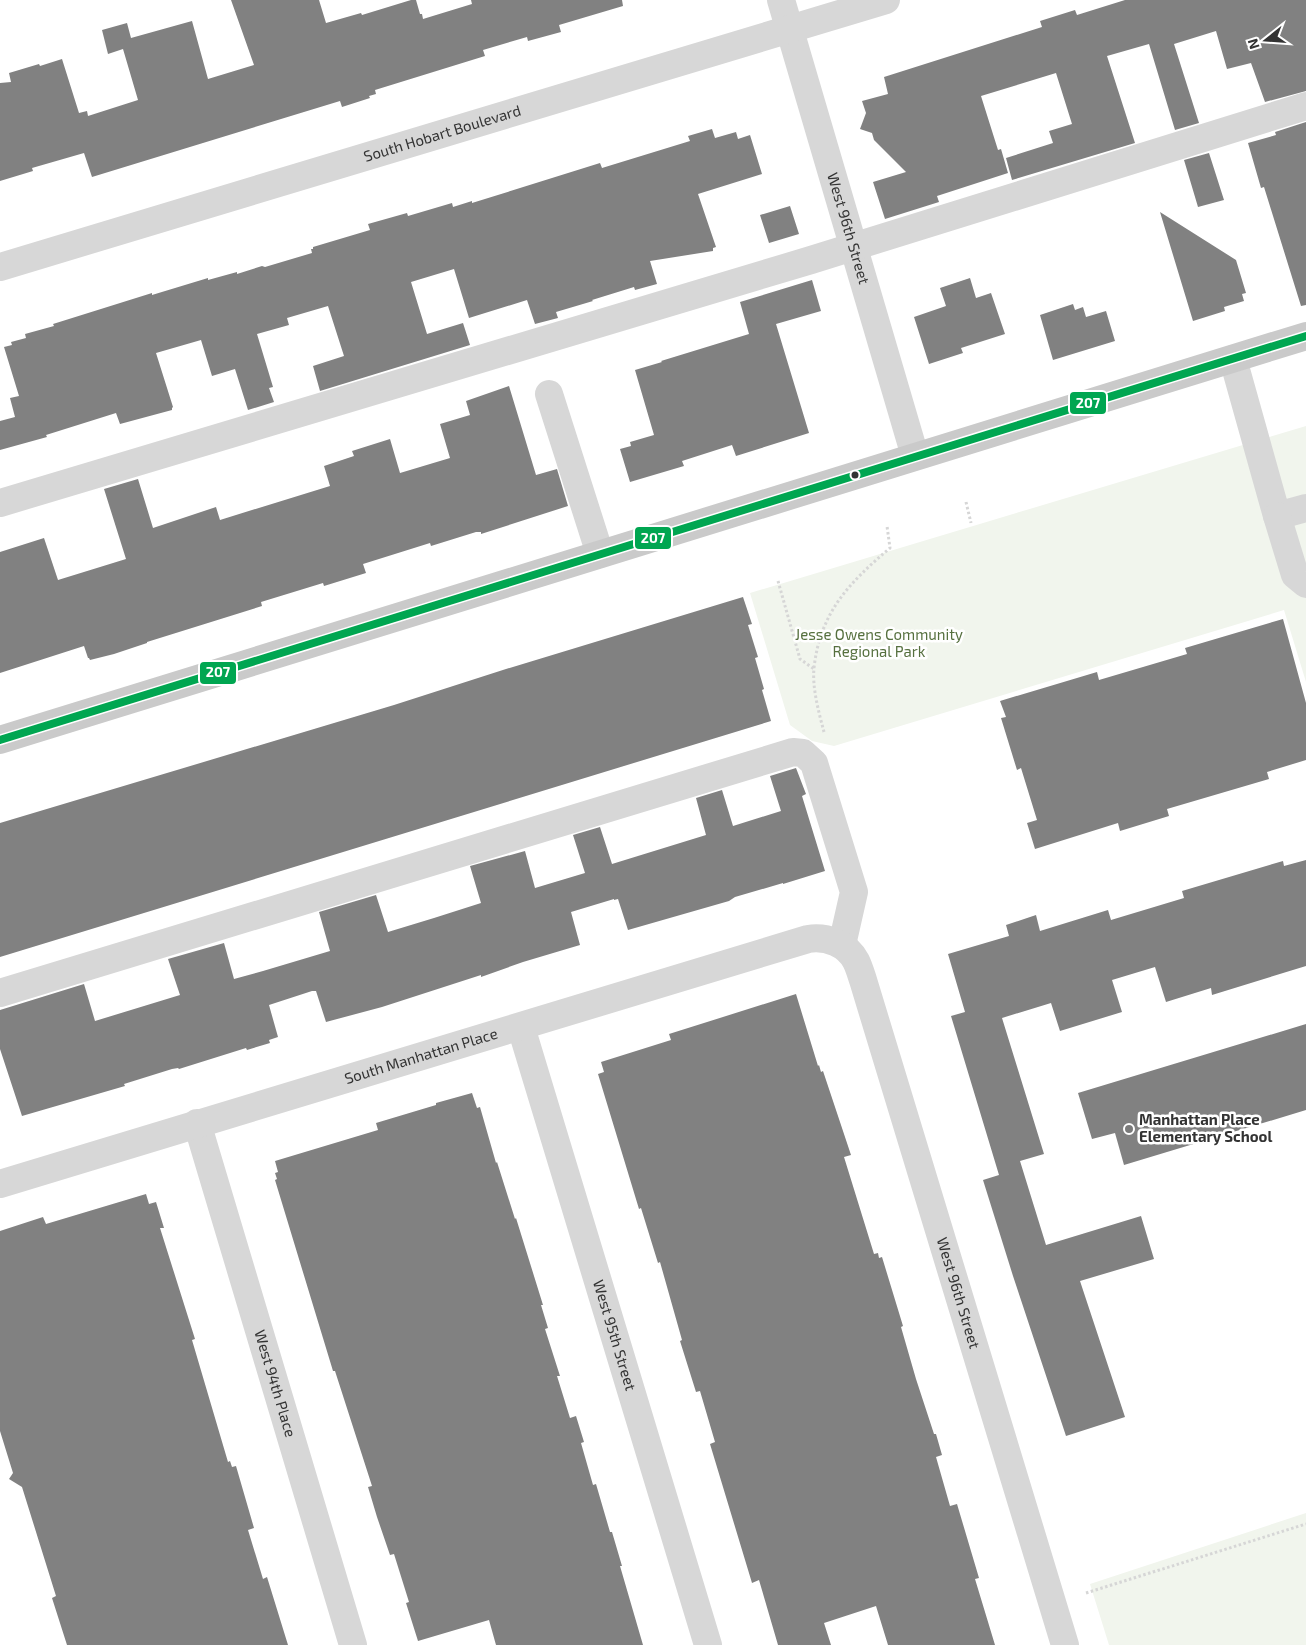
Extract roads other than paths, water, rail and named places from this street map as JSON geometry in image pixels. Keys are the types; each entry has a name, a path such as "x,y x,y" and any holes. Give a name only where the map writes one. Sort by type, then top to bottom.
{"main road":[{"path":"0,740 1306,336"}],"street":[{"name":"West 96th Street","path":"781,0 915,456"},
{"name":"South Hobart Boulevard","path":"0,267 886,0"},
{"path":"0,503 853,247 1306,106"},
{"path":"1233,359 1295,575 1306,584"},
{"path":"550,394 600,554"},
{"path":"1277,516 1306,508"},
{"path":"0,993 793,752 803,753 814,763 854,892 842,945"},
{"name":"South Manhattan Place","path":"0,1184 808,940 818,938 832,940 842,945"},
{"name":"West 96th Street","path":"842,945 856,960 863,980 1065,1645"},
{"name":"West 95th Street","path":"521,1027 708,1645"},
{"name":"West 94th Place","path":"197,1123 353,1645"}],"place":[{"name":"Manhattan Place Elementary School","path":"1129,1129"}],"park label":[{"name":"Jesse Owens Community Regional Park","path":"879,644"}]}
